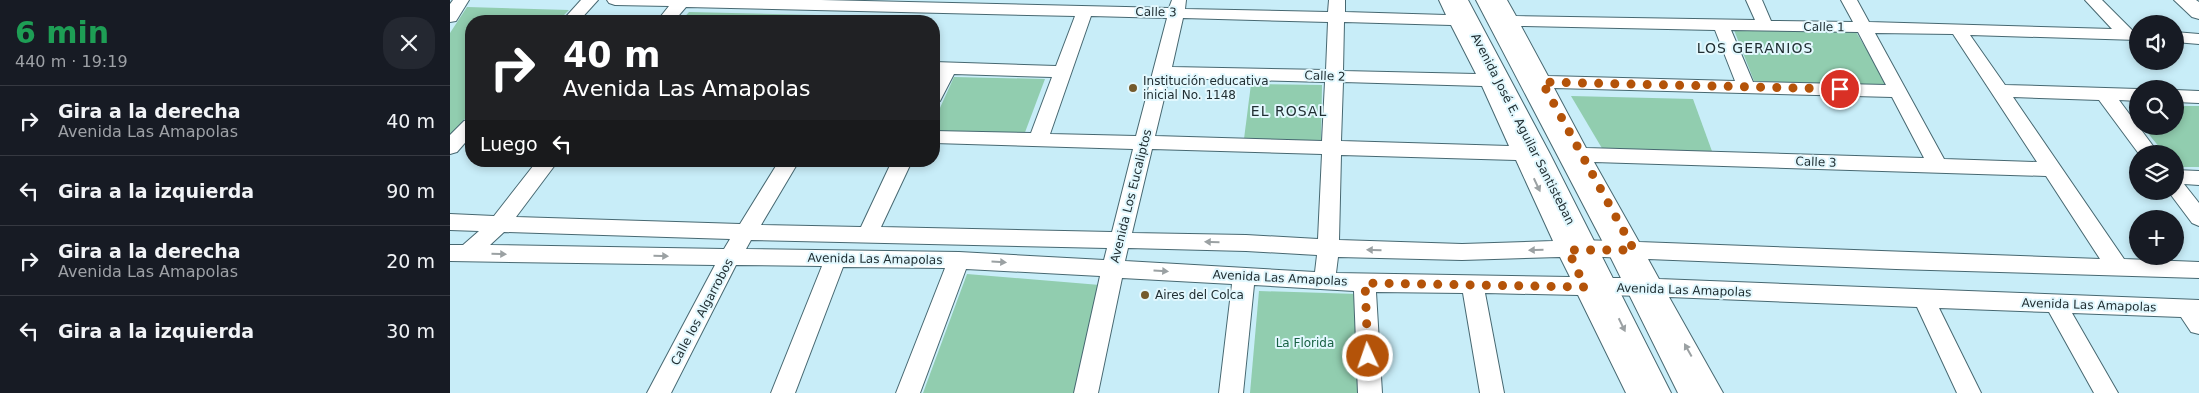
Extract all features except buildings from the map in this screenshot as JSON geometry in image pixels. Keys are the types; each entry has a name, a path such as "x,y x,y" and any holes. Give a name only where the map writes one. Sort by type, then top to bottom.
{"main road":[{"name":"Avenida José E. Aguilar Santisteban","path":"1486,0 1627,250 1693,393"},
{"path":"2184,0 2199,12"},
{"name":"Avenida José E. Aguilar Santisteban","path":"1458,10 1538,154 1575,249 1594,288 1656,393"}],"street":[{"path":"450,17 461,0"},
{"path":"576,15 590,0"},
{"name":"Calle 3","path":"615,0 885,3 1085,10 1178,6 1458,10"},
{"name":"Avenida José E. Aguilar Santisteban","path":"1447,0 1458,10 1522,153 1575,249"},
{"name":"Avenida José E. Aguilar Santisteban","path":"1499,0 1627,250"},
{"path":"1754,0 1765,25"},
{"path":"1849,0 1938,166"},
{"path":"2093,0 2129,32"},
{"path":"670,15 683,1"},
{"path":"878,15 885,3"},
{"name":"Avenida Los Eucaliptos","path":"1086,393 1113,268 1178,6"},
{"path":"1325,280 1328,248 1337,8"},
{"path":"1038,140 1085,10"},
{"name":"Calle 1","path":"1510,21 1958,29 2129,35"},
{"path":"1721,25 1746,87"},
{"path":"1958,29 2118,268"},
{"path":"2184,37 2199,38"},
{"path":"941,68 1063,72"},
{"name":"Calle 2","path":"1162,72 1488,80"},
{"path":"1542,82 1897,91"},
{"path":"2000,91 2129,95"},
{"path":"2104,94 2143,145"},
{"path":"2184,96 2199,97"},
{"path":"450,147 465,131"},
{"path":"940,137 1522,153"},
{"name":"Calle 3","path":"1580,155 2051,169"},
{"path":"459,253 498,224 543,167"},
{"name":"Calle los Algarrobos","path":"659,393 730,258 785,167"},
{"path":"868,233 899,167"},
{"path":"2184,177 2199,178"},
{"path":"2184,199 2199,218"},
{"name":"Avenida Las Amapolas","path":"450,222 745,232 868,233 1246,243 1328,248 1462,252 1575,249 1627,250 2199,270"},
{"name":"Avenida Las Amapolas","path":"459,253 959,260 1365,283 1646,288 2055,303 2195,314"},
{"path":"783,393 836,258"},
{"path":"908,393 959,260"},
{"path":"1231,393 1244,276"},
{"path":"1365,283 1370,393"},
{"path":"1472,284 1492,393"},
{"name":"Avenida José E. Aguilar Santisteban","path":"1594,288 1638,393"},
{"name":"Avenida José E. Aguilar Santisteban","path":"1646,288 1711,393"},
{"path":"1924,299 1969,393"},
{"path":"2055,303 2106,393"}],"green space":[{"path":"467,7 569,10 564,15 465,15 465,119 450,135 450,33"},
{"path":"689,12 818,15 686,15"},
{"path":"1734,30 1856,32 1889,86 1754,81"},
{"path":"954,77 1045,79 1024,135 940,133 940,108"},
{"path":"1251,84 1322,85 1321,141 1244,139"},
{"path":"1571,96 1693,99 1713,154 1603,150"},
{"path":"2184,106 2199,106 2199,167 2184,167 2184,145 2158,145 2149,135 2184,135"},
{"path":"967,274 1100,285 1074,393 923,393"},
{"name":"La Florida","path":"1259,291 1358,294 1358,393 1250,393"}],"place":[{"name":"Institución educativa inicial No. 1148","path":"1133,88"},
{"name":"Aires del Colca","path":"1145,295"}],"district":[{"name":"LOS GERANIOS","path":"1755,48"},
{"name":"EL ROSAL","path":"1289,111"}],"route":[{"path":"1368,356 1365,283 1585,287 1568,250 1583,248 1634,250 1580,155 1542,82 1840,89"}]}
